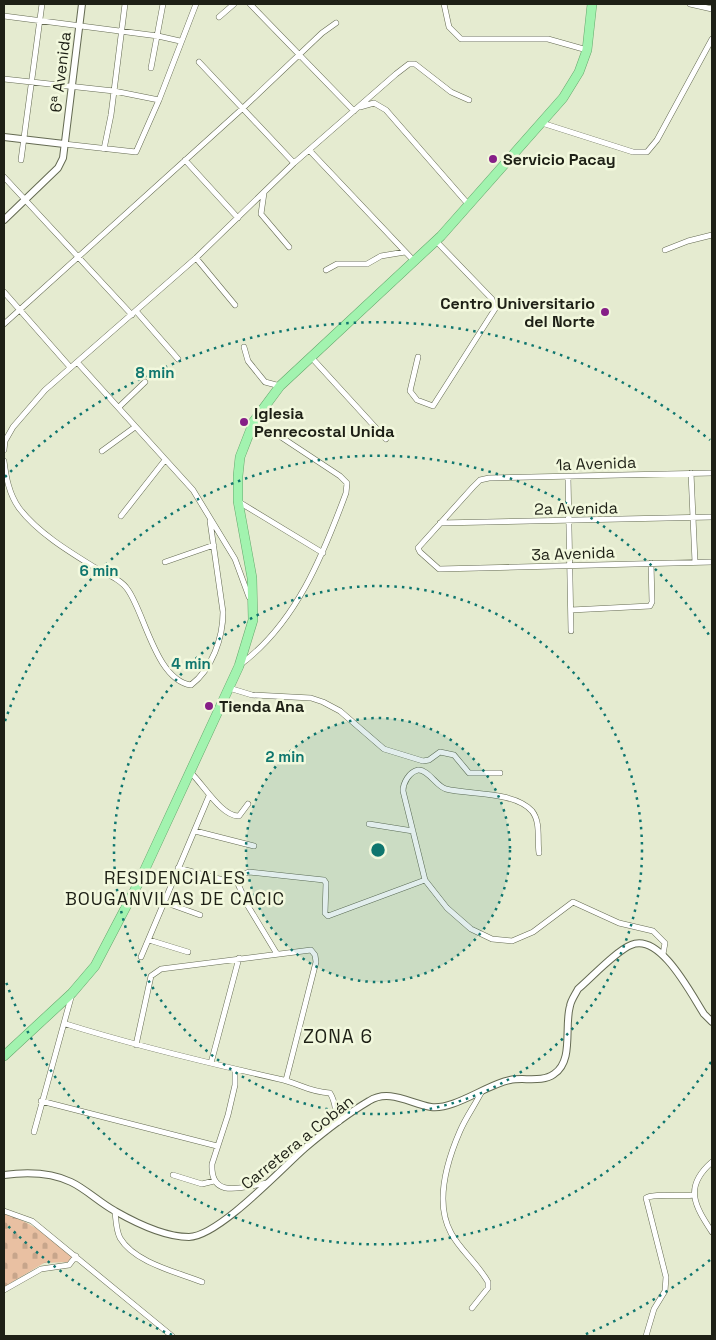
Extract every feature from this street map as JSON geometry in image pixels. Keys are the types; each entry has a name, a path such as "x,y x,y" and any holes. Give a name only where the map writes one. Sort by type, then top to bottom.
{"highway":[{"path":"4,1056 72,994 84,981 106,947 191,773 239,666 253,620 252,578 238,501 240,457 246,438 262,408 280,386 436,241 542,123 573,83 588,50 592,4"}],"street":[{"path":"21,160 33,83 42,4"},
{"name":"6ª Avenida","path":"4,220 60,164 82,4"},
{"path":"104,149 114,92 125,4"},
{"path":"151,68 163,4"},
{"path":"4,138 136,152 159,100 180,41 196,4"},
{"path":"219,17 234,4"},
{"path":"250,4 299,55 356,109"},
{"path":"444,4 449,27 461,39 548,39 588,50"},
{"path":"690,4 712,9"},
{"path":"4,16 158,36 180,41"},
{"path":"4,324 336,23"},
{"path":"542,123 633,152 647,152 657,140 712,39"},
{"path":"199,62 294,163"},
{"path":"4,450 5,441 13,427 45,390 196,258 294,163 396,74 412,64 452,92 469,100"},
{"path":"4,79 72,86 159,100"},
{"path":"356,109 374,103 386,110 468,204"},
{"path":"310,151 415,262"},
{"path":"185,160 238,218"},
{"path":"4,177 26,198 77,258 178,358"},
{"path":"264,192 261,214 289,247"},
{"path":"665,250 688,240 712,235"},
{"path":"418,357 410,391 418,400 433,406 495,309 492,299 436,241"},
{"path":"326,270 337,264 367,264 381,256 405,252"},
{"path":"196,258 235,305"},
{"path":"4,292 70,367"},
{"path":"244,347 248,361 265,382 280,386"},
{"path":"311,357 386,440"},
{"path":"77,362 192,490 235,559 245,581 252,606"},
{"path":"119,407 145,382"},
{"path":"102,451 135,427"},
{"path":"239,666 264,644 296,602 323,553 346,493 347,483 281,437"},
{"path":"121,516 164,460"},
{"path":"4,461 5,481 19,507 39,527 82,559 128,589 151,644 175,678 185,684 191,684 204,673 214,652 223,625 223,612 210,521"},
{"name":"1a Avenida","path":"440,524 480,480 489,478 712,472"},
{"path":"692,473 696,562"},
{"path":"568,477 571,631"},
{"path":"238,501 323,553"},
{"name":"2a Avenida","path":"440,524 712,517"},
{"name":"3a Avenida","path":"440,524 418,548 435,567 712,562"},
{"path":"165,562 214,546"},
{"path":"571,610 650,606 652,602 651,563"},
{"path":"229,688 252,695 311,698 340,711 379,745 389,751 423,761 429,760 440,752 454,755 468,773 500,773"},
{"path":"539,853 537,820 532,811 506,798 445,789 423,771 418,770 403,785 425,880 447,908 471,929 492,939 512,941 533,932 573,902 618,924 653,930 665,944 663,954 704,1014 712,1022"},
{"path":"191,773 199,780 209,796 237,817 248,804"},
{"path":"141,957 209,796"},
{"path":"369,824 413,831"},
{"path":"195,831 254,846"},
{"path":"178,868 224,880"},
{"path":"277,954 248,906 238,884 243,874 249,872 324,880 326,883 325,908 328,916 425,880"},
{"path":"164,902 200,915"},
{"path":"149,940 188,952"},
{"name":"Carretera a Cobán","path":"4,1175 44,1174 70,1182 115,1212 166,1234 192,1237 211,1228 270,1183 304,1149 371,1100 381,1096 407,1099 431,1107 445,1106 510,1080 546,1078 555,1074 564,1061 569,1007 578,990 633,944 648,944 663,954"},
{"path":"136,1045 151,976 161,968 311,950 315,955 316,962 286,1080"},
{"path":"211,1063 239,958"},
{"path":"34,1132 41,1101 66,1024 72,994"},
{"path":"66,1024 136,1045 235,1070 286,1080 314,1093 330,1093 337,1107 335,1115 339,1122"},
{"path":"235,1070 235,1085 212,1164 211,1175 214,1181 224,1188 231,1189 270,1183"},
{"path":"472,1308 488,1288 488,1282 451,1233 445,1216 444,1195 446,1167 460,1130 482,1090"},
{"path":"41,1101 217,1146"},
{"path":"712,1162 700,1177 694,1195 696,1207 712,1232"},
{"path":"173,1175 202,1184 214,1181"},
{"path":"646,1336 654,1309 665,1291 666,1277 646,1198 653,1195 681,1197 694,1195"},
{"path":"4,1210 32,1221 172,1336"},
{"path":"115,1212 118,1231 129,1249 145,1259 202,1282"},
{"path":"4,1290 41,1269 69,1266 76,1256"}],"green space":[{"path":"4,1214 24,1221 41,1231 73,1257 70,1262 44,1263 4,1287"}],"place":[{"name":"Servicio Pacay","path":"493,159"},
{"name":"Centro Universitario del Norte","path":"605,312"},
{"name":"Iglesia Penrecostal Unida","path":"244,422"},
{"name":"Tienda Ana","path":"209,706"}],"district":[{"name":"RESIDENCIALES BOUGANVILAS DE CACIC","path":"175,888"},
{"name":"ZONA 6","path":"338,1036"}]}
